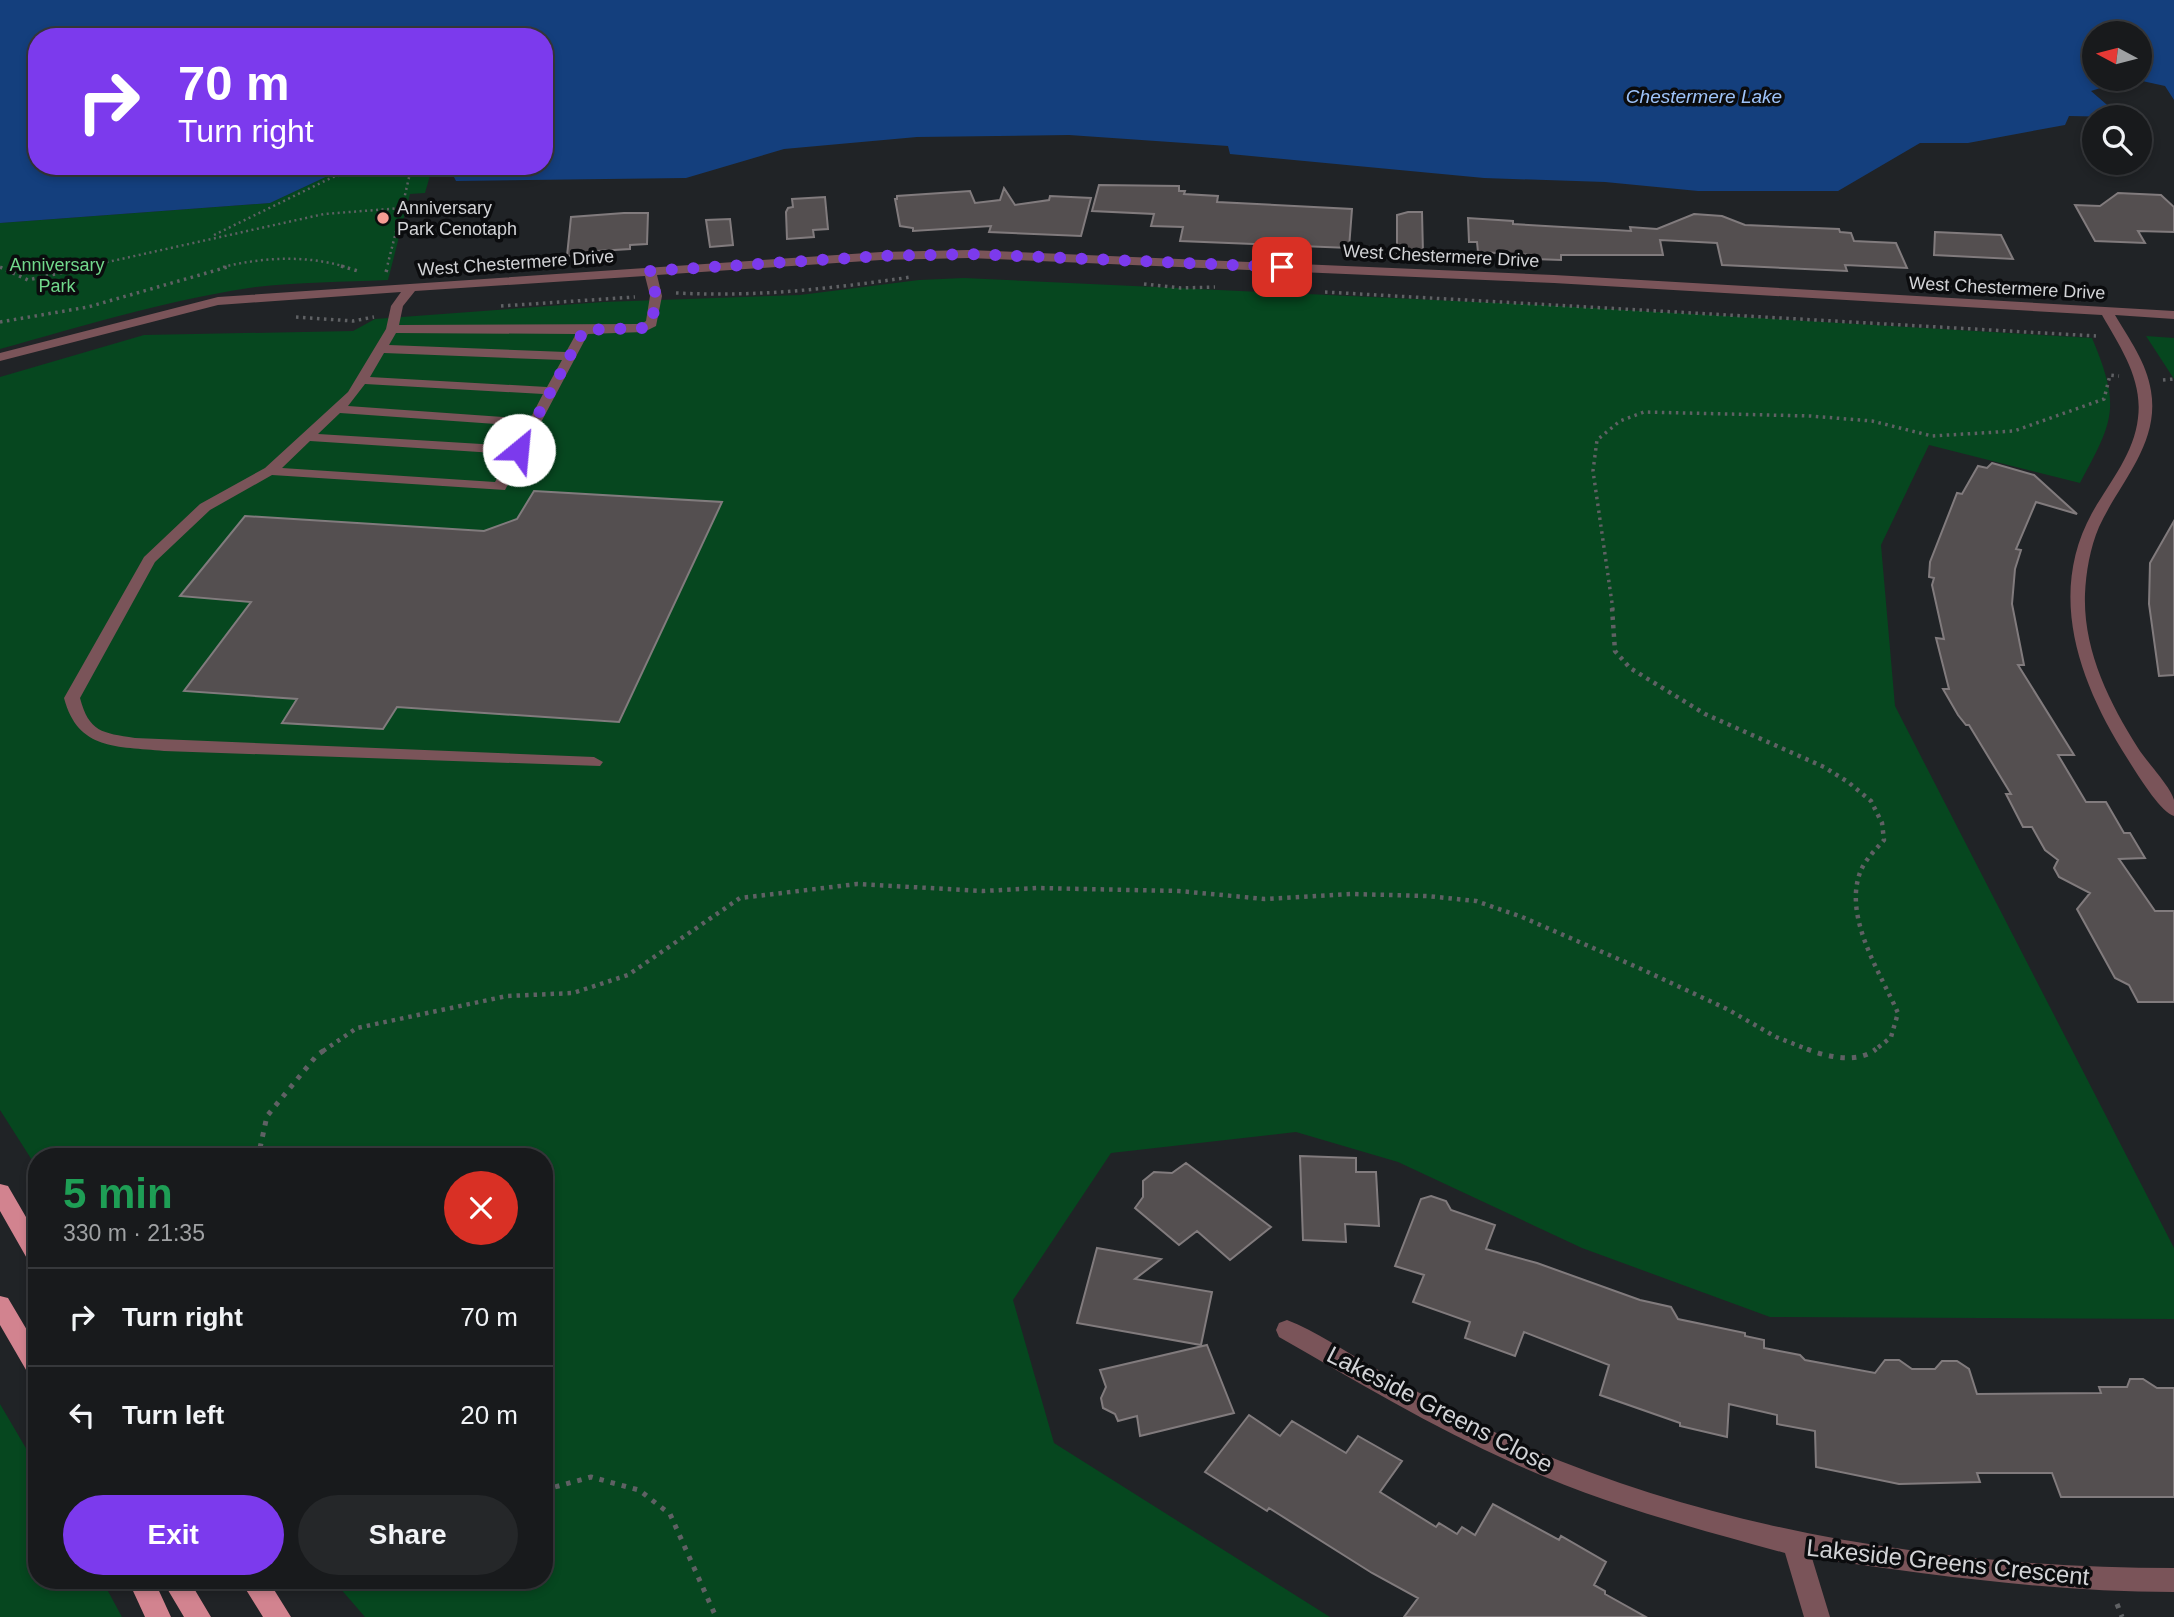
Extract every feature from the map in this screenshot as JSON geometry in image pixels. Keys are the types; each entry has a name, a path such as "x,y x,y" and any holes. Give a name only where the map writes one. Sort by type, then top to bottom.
{"main road":[{"path":"0,1192 28,1240"},
{"path":"0,1305 28,1353"},
{"path":"145,1589 158,1617"},
{"path":"181,1589 198,1617"},
{"path":"259,1589 278,1617"}],"street":[{"name":"West Chestermere Drive","path":"0,357 218,301 881,256 970,254 1568,280 2174,315"},
{"path":"392,329 644,328 652,323 656,296 650,271"},
{"path":"411,288 397,306 392,329 353,394 270,471 205,507 149,560 72,698 78,718 88,731 121,740 164,746 594,762"},
{"path":"2106,311 2142,378 2146,405 2143,435 2136,452 2094,521 2077,583 2076,615 2082,650 2096,690 2116,729 2174,810"},
{"path":"270,471 500,486 584,330"},
{"path":"381,349 570,356"},
{"path":"360,380 552,391"},
{"path":"336,409 534,423"},
{"path":"306,437 519,450"},
{"name":"Lakeside Greens Close","path":"1287,1329 1394,1391 1522,1456 1662,1509 1795,1544"},
{"name":"Lakeside Greens Crescent","path":"1817,1617 1795,1544 1956,1566 2108,1580 2174,1580"}],"path":[{"path":"205,240 333,177 342,175"},
{"path":"377,280 387,271 410,175"},
{"path":"0,267 28,280 324,214 402,208"},
{"path":"0,322 97,306 211,268 244,262 291,259 324,262 347,266 369,275"},
{"path":"674,293 733,296 809,292 918,276"},
{"path":"1140,283 1181,288 1219,287"},
{"path":"1316,291 2097,335"},
{"path":"497,307 636,297"},
{"path":"288,317 353,321 375,317"},
{"path":"260,1148 267,1116 317,1055 356,1028 507,996 573,993 628,975 740,898 857,884 983,891 1037,888 1180,891 1265,899 1352,894 1427,896 1476,901 1522,916 1639,968 1727,1009 1776,1037 1826,1057 1868,1056 1891,1037 1898,1013 1864,938 1856,892 1861,870 1884,840 1882,823 1871,801 1824,766 1705,714 1630,668 1615,651 1612,601 1593,471 1597,440 1619,421 1644,412 1810,416 1872,421 1932,436 1983,435 2014,431 2104,399 2110,375 2174,379"},
{"path":"553,1488 591,1477 613,1481 639,1490 670,1514 716,1617"}],"green space":[{"name":"Anniversary Park","path":"330,175 430,175 425,193 410,194 388,280 283,284 217,293 0,349 0,223 270,203"},
{"path":"964,278 1542,305 2092,338 2107,381 2110,413 2100,443 2080,483 1929,445 1881,545 1895,706 2174,1248 2174,1319 1770,1317 1582,1248 1398,1162 1296,1132 1111,1153 1013,1300 1054,1443 1330,1617 365,1617 341,1589 553,1589 553,1148 28,1148 28,1154 0,1110 0,377 144,335 353,331 375,319 603,302 800,295 919,280"},
{"path":"2146,336 2174,338 2174,379"},
{"path":"0,1404 28,1452 28,1589 107,1589 122,1617 0,1617"}],"water":[{"name":"Chestermere Lake","path":"0,0 2174,0 2174,100 2165,86 2152,83 2152,21 2082,21 2082,91 2091,91 2107,105 2082,105 2082,116 2069,116 2065,125 1968,143 1920,143 1838,191 1698,191 1605,182 1484,178 1230,154 1228,146 1069,135 917,137 784,149 686,178 456,181 453,175 553,175 553,28 28,28 28,175 330,175 270,203 0,223"}],"building":[{"path":"1099,185 1179,186 1179,191 1185,191 1184,194 1218,196 1217,202 1352,209 1349,248 1180,241 1183,227 1151,226 1154,214 1092,211"},
{"path":"1004,188 1015,205 1049,200 1050,196 1091,198 1081,236 989,232 991,226 913,231 913,228 900,226 895,199 897,196 970,191 975,203 1000,200"},
{"path":"2118,193 2161,195 2174,207 2174,232 2138,231 2145,243 2095,241 2075,205 2100,206"},
{"path":"825,197 828,229 813,230 814,237 787,239 786,212 793,207 792,199"},
{"path":"1422,212 1423,254 1397,253 1397,215"},
{"path":"648,213 647,244 630,245 630,249 567,256 571,217"},
{"path":"1694,214 1722,216 1745,225 1839,229 1840,232 1851,233 1854,241 1896,243 1907,268 1845,265 1847,271 1722,265 1717,243 1660,240 1663,255 1561,255 1561,260 1534,259 1534,255 1478,252 1477,242 1469,242 1468,218 1513,221 1513,224 1631,231 1630,227 1657,229"},
{"path":"730,219 733,245 710,247 706,220"},
{"path":"1935,232 2001,235 2013,259 1934,255"},
{"path":"1992,463 2034,475 2077,514 2036,502 2016,549 2021,550 2015,569 2012,604 2024,665 2018,665 2074,755 2058,755 2086,802 2106,802 2124,833 2130,833 2145,858 2119,859 2155,911 2174,911 2174,1002 2138,1002 2129,985 2115,978 2077,909 2090,893 2059,877 2054,868 2058,860 2045,850 2032,827 2023,827 2006,794 2011,794 1969,725 1958,715 1943,689 1949,689 1936,638 1944,639 1932,585 1934,578 1929,577 1930,562 1957,493 1962,494 1978,466 1987,468"},
{"path":"534,491 722,502 619,722 397,707 383,729 282,723 297,699 184,691 251,602 180,596 245,516 484,531 517,519"},
{"path":"2174,521 2174,675 2159,676 2149,604 2150,563"},
{"path":"1300,1156 1356,1158 1356,1172 1376,1172 1379,1226 1345,1224 1346,1242 1303,1240"},
{"path":"1186,1163 1271,1227 1230,1260 1197,1231 1179,1245 1135,1208 1143,1197 1143,1181 1154,1172 1172,1173"},
{"path":"1431,1196 1446,1201 1451,1210 1495,1225 1486,1249 1537,1263 1640,1300 1671,1307 1678,1319 1745,1333 1745,1336 1764,1340 1764,1348 1800,1355 1805,1360 1875,1373 1885,1360 1899,1360 1912,1369 1935,1369 1942,1361 1957,1361 1969,1369 1977,1394 2101,1393 2099,1387 2127,1387 2130,1379 2143,1379 2157,1388 2174,1388 2174,1497 2061,1497 2052,1473 1977,1473 1980,1482 1899,1484 1816,1467 1815,1431 1777,1424 1777,1415 1729,1404 1727,1437 1680,1426 1680,1423 1600,1395 1609,1365 1524,1332 1515,1356 1465,1338 1470,1322 1413,1302 1424,1275 1395,1266 1421,1199"},
{"path":"1097,1248 1161,1259 1135,1279 1212,1292 1201,1345 1077,1323"},
{"path":"1207,1345 1234,1413 1140,1436 1137,1416 1118,1421 1115,1414 1103,1408 1101,1398 1106,1387 1100,1370"},
{"path":"1249,1415 1280,1436 1292,1421 1346,1453 1358,1436 1402,1461 1380,1492 1436,1527 1439,1523 1457,1534 1462,1527 1475,1535 1493,1504 1559,1540 1561,1536 1606,1562 1594,1585 1646,1617 1404,1617 1418,1598 1205,1472"}],"place":[{"name":"Anniversary Park Cenotaph","path":"383,218"}],"route":[{"path":"519,450 584,330 644,328 652,323 656,296 650,271 881,256 970,254 1282,267"}]}
